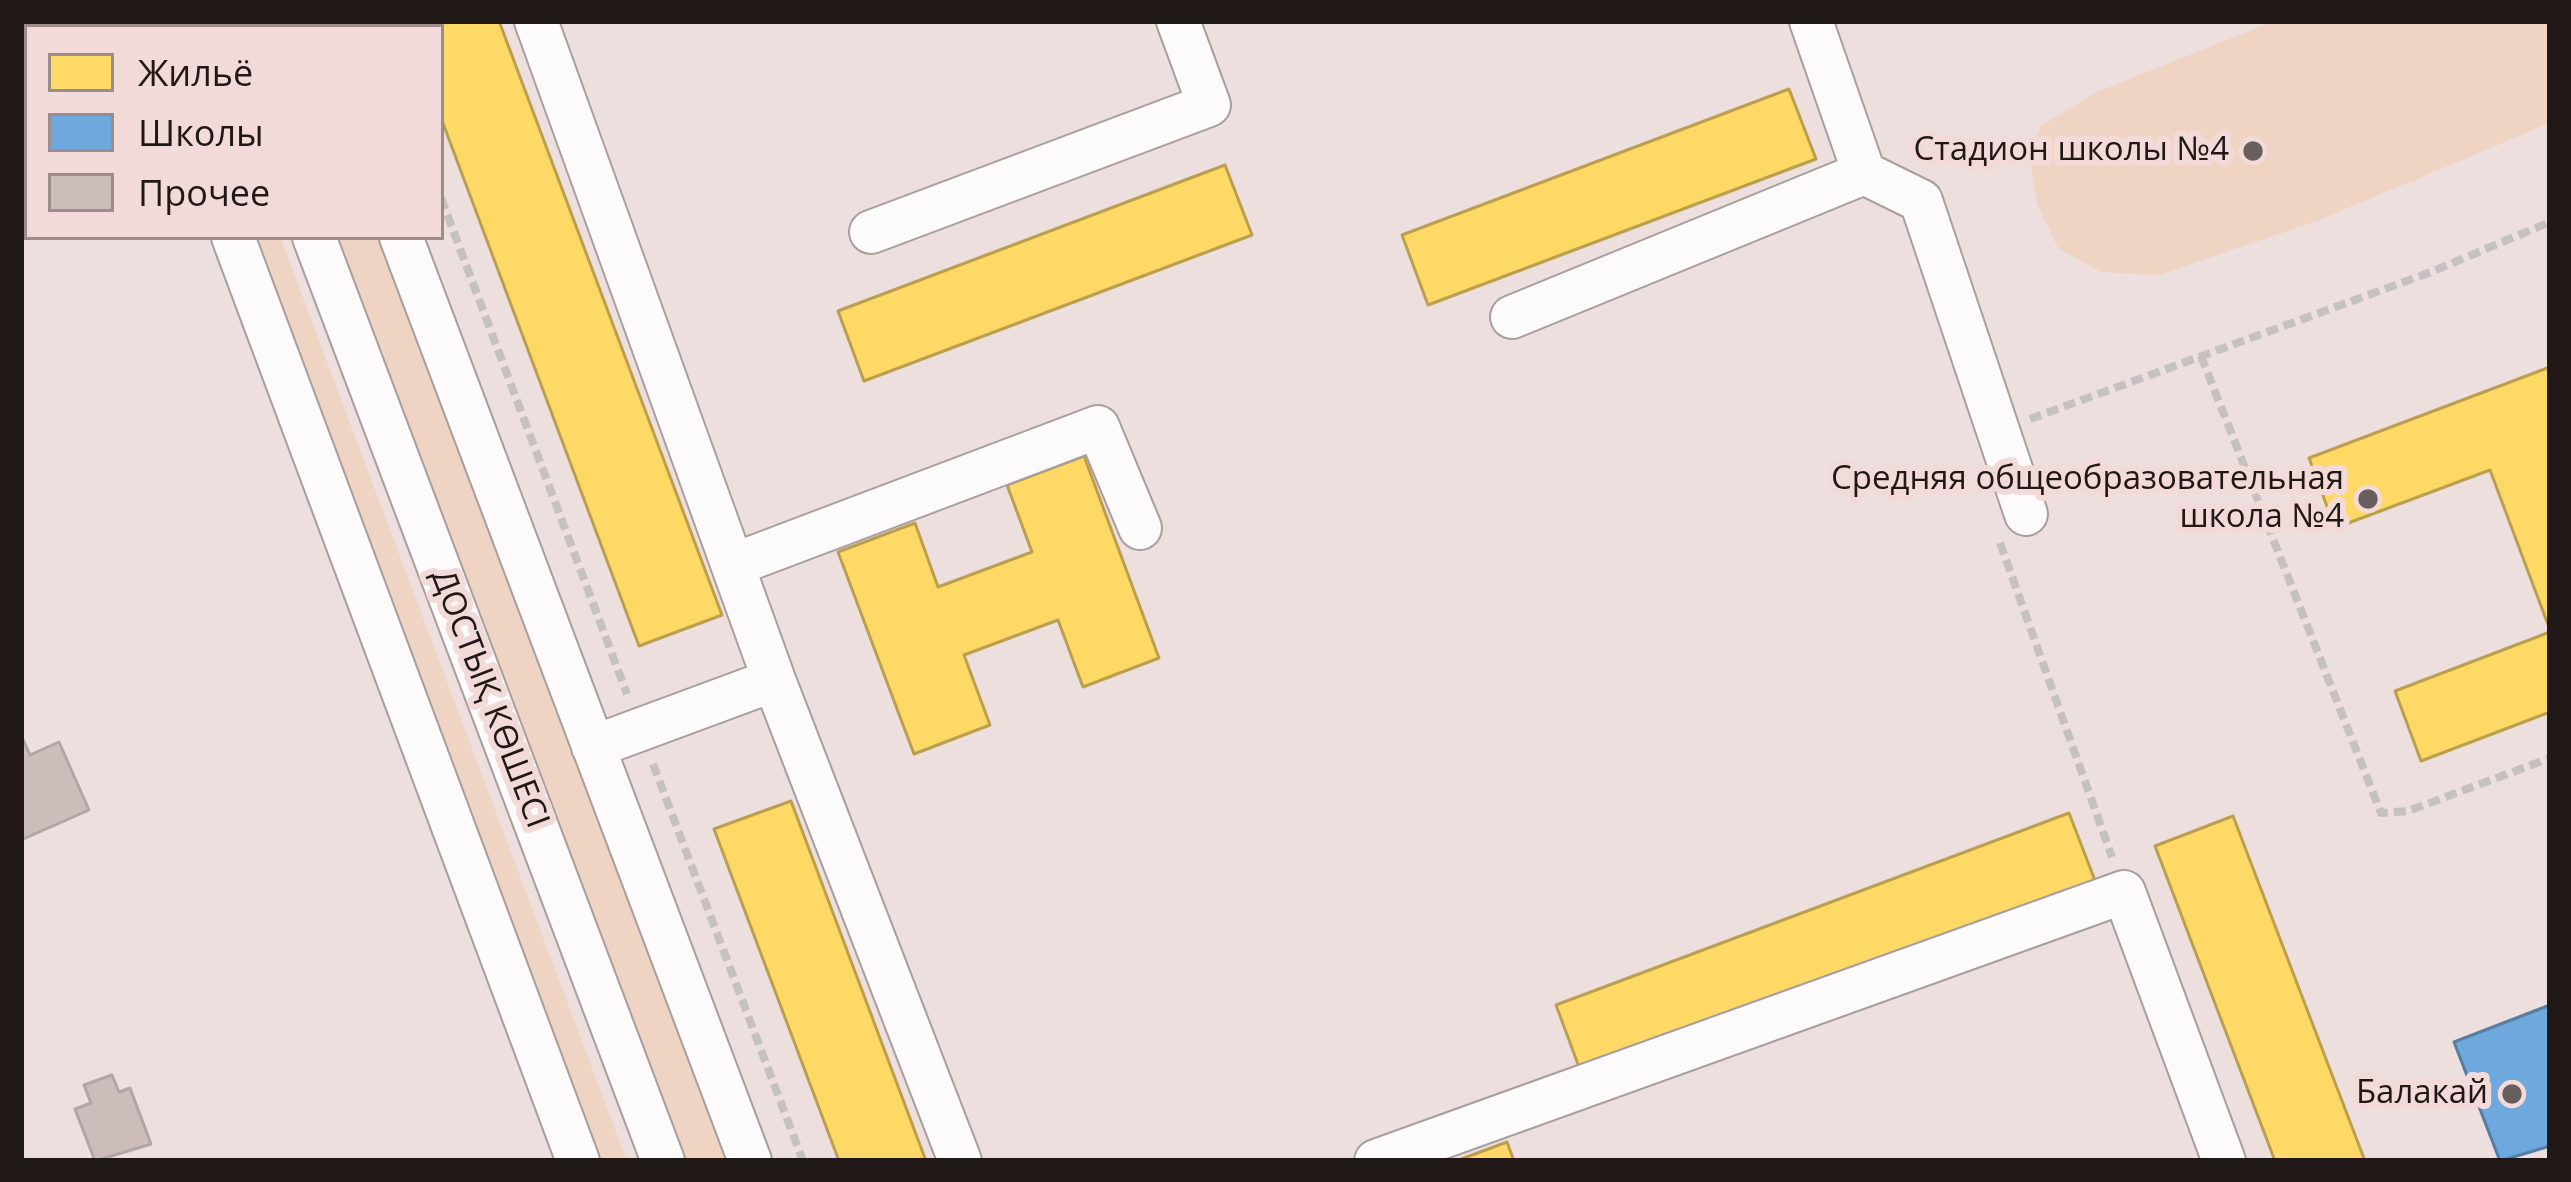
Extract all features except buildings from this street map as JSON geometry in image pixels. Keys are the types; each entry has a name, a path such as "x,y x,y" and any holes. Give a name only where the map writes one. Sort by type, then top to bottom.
{"street":[{"path":"536,21 774,680 960,1161"},
{"path":"871,232 1209,105 1178,21"},
{"path":"1811,21 1864,173 1921,202 1997,431 2011,522"},
{"path":"1512,317 1864,173"},
{"path":"233,240 578,1161"},
{"name":"ДОСТЫҚ КӨШЕСІ","path":"315,240 663,1161"},
{"path":"402,240 750,1161"},
{"path":"733,565 1098,427 1140,528"},
{"path":"592,747 774,680"},
{"path":"1376,1161 2124,892 2224,1161"}],"path":[{"path":"444,206 803,1161"},
{"path":"1997,431 2550,222"},
{"path":"2200,356 2381,813 2408,811 2550,758"},
{"path":"2011,522 2124,892"}],"shaded area":[{"name":"Стадион школы №4","path":"2274,21 2550,21 2550,123 2317,221 2159,275 2101,272 2058,248 2037,204 2029,155 2041,126 2095,93"},
{"path":"252,240 281,240 627,1161 597,1161"},
{"path":"339,240 388,240 732,1161 686,1161"}],"place":[{"name":"Стадион школы №4","path":"2253,151"},
{"name":"Средняя общеобразовательная школа №4","path":"2368,499"},
{"name":"Балакай","path":"2512,1094"}]}
